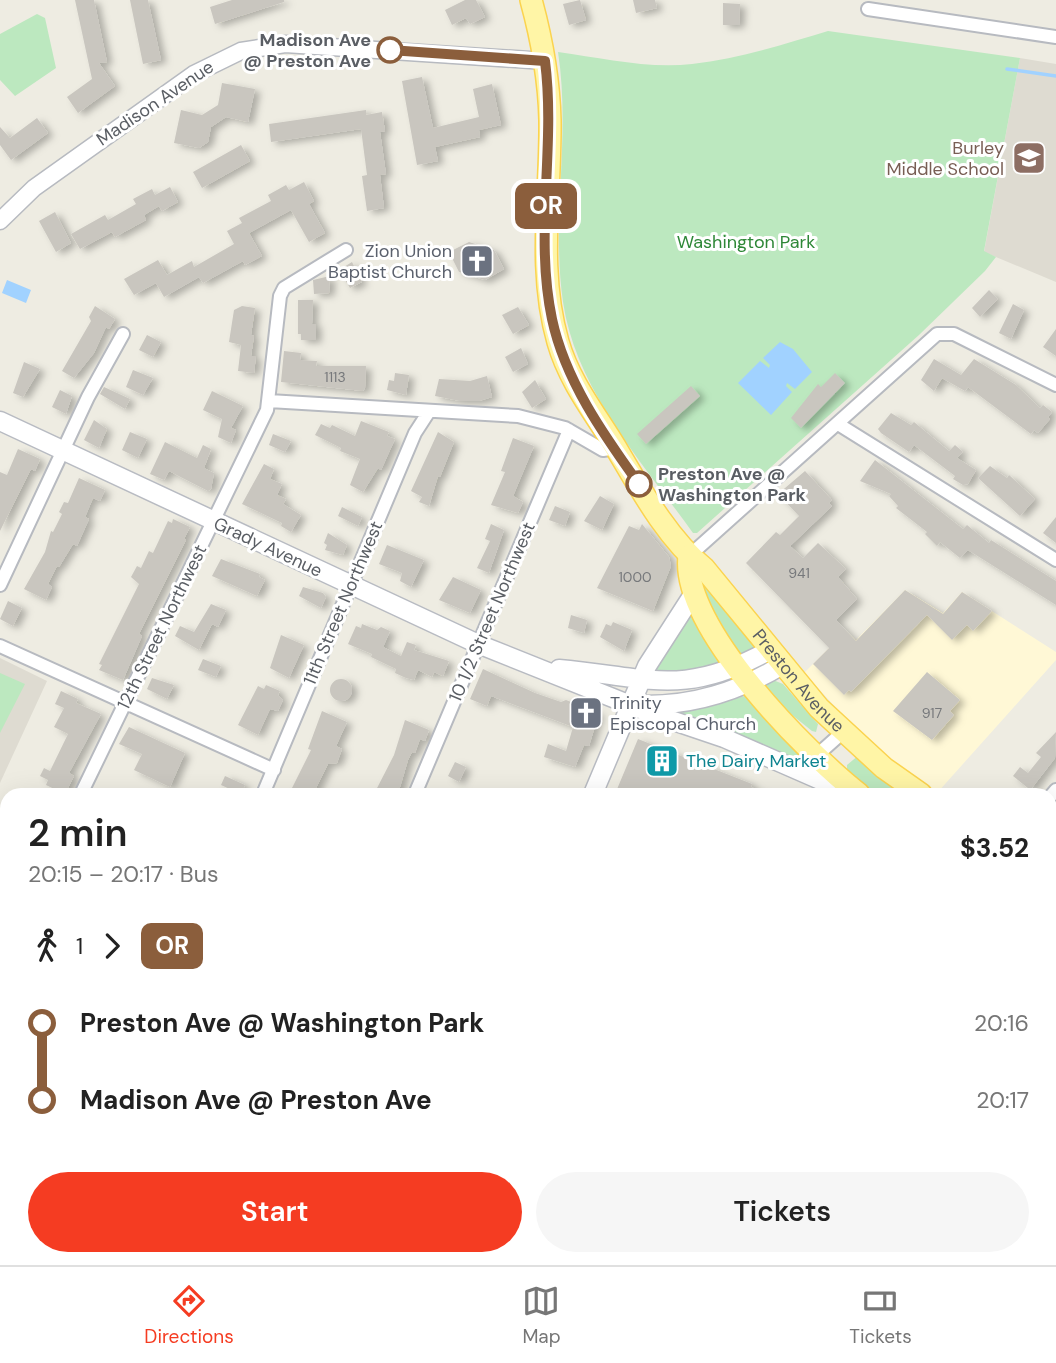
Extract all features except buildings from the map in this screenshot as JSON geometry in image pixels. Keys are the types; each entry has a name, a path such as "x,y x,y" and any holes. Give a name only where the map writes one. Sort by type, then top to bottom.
{"main road":[{"name":"Preston Avenue","path":"531,0 545,61 550,118 545,249 552,318 569,372 616,448 689,556 704,568 776,658 844,732 913,788"},
{"name":"Grady Avenue","path":"0,421 478,644 724,738 838,788"},
{"name":"Preston Avenue","path":"689,556 689,575 694,593 744,676 815,757 852,788"},
{"path":"595,788 640,681 663,638 694,593"},
{"name":"Grady Avenue","path":"538,667 640,681 692,680 744,676 776,658"},
{"path":"630,704 699,700 744,676"}],"street":[{"path":"868,9 1056,37"},
{"name":"Madison Avenue","path":"0,221 34,188 194,74 241,51 285,44 545,61"},
{"name":"12th Street Northwest","path":"83,788 214,521 269,401 280,296 284,288 346,250"},
{"path":"689,556 930,338 946,332 1056,385"},
{"path":"0,585 88,397 123,334"},
{"path":"269,401 428,413 517,416 548,422 569,430 603,450 616,448"},
{"name":"11th Street Northwest","path":"266,788 415,433 428,413"},
{"path":"838,424 1056,560"},
{"name":"10 1/2 Street Northwest","path":"418,788 569,430"},
{"path":"0,646 274,770"},
{"path":"815,757 844,732"}],"shaded area":[{"name":"Burley Middle School","path":"1020,58 1056,64 1056,282 984,252"},
{"path":"905,590 943,613 962,592 1056,652 1056,660 941,788 930,788 855,728 804,673 846,631 856,640"},
{"path":"0,658 47,681 0,783"}],"green space":[{"path":"37,14 45,18 56,68 15,96 0,80 0,34"},
{"name":"Washington Park","path":"828,31 1020,58 984,251 996,257 919,335 697,533 693,533 614,424 582,365 570,334 560,271 563,115 558,52 642,64 692,64 744,55"},
{"path":"700,573 756,647 739,655 704,594"},
{"path":"692,610 723,661 697,669 653,674 652,667"},
{"path":"0,673 25,684 0,733"},
{"path":"773,680 783,684 818,724 816,732 771,698 764,686"},
{"path":"748,695 821,772 768,748 670,711 710,706"},
{"path":"859,755 903,788 866,788 847,771 847,765"}],"water":[{"path":"7,280 31,290 26,303 2,293"},
{"path":"780,342 793,349 812,372 795,389 787,383 786,386 792,392 771,415 738,383 760,361 769,368 770,365 763,358"}],"waterway":[{"path":"1007,69 1056,76"}],"bus line":[{"name":"OR","path":"390,50 545,61 550,153 545,249 552,318 569,372 582,397 639,484"}],"place":[{"name":"Madison Ave @ Preston Ave","path":"390,50"},
{"name":"Burley Middle School","path":"1029,158"},
{"name":"Zion Union Baptist Church","path":"477,261"},
{"name":"Preston Ave @ Washington Park","path":"639,484"},
{"name":"Trinity Episcopal Church","path":"586,713"},
{"name":"The Dairy Market","path":"662,761"}]}
